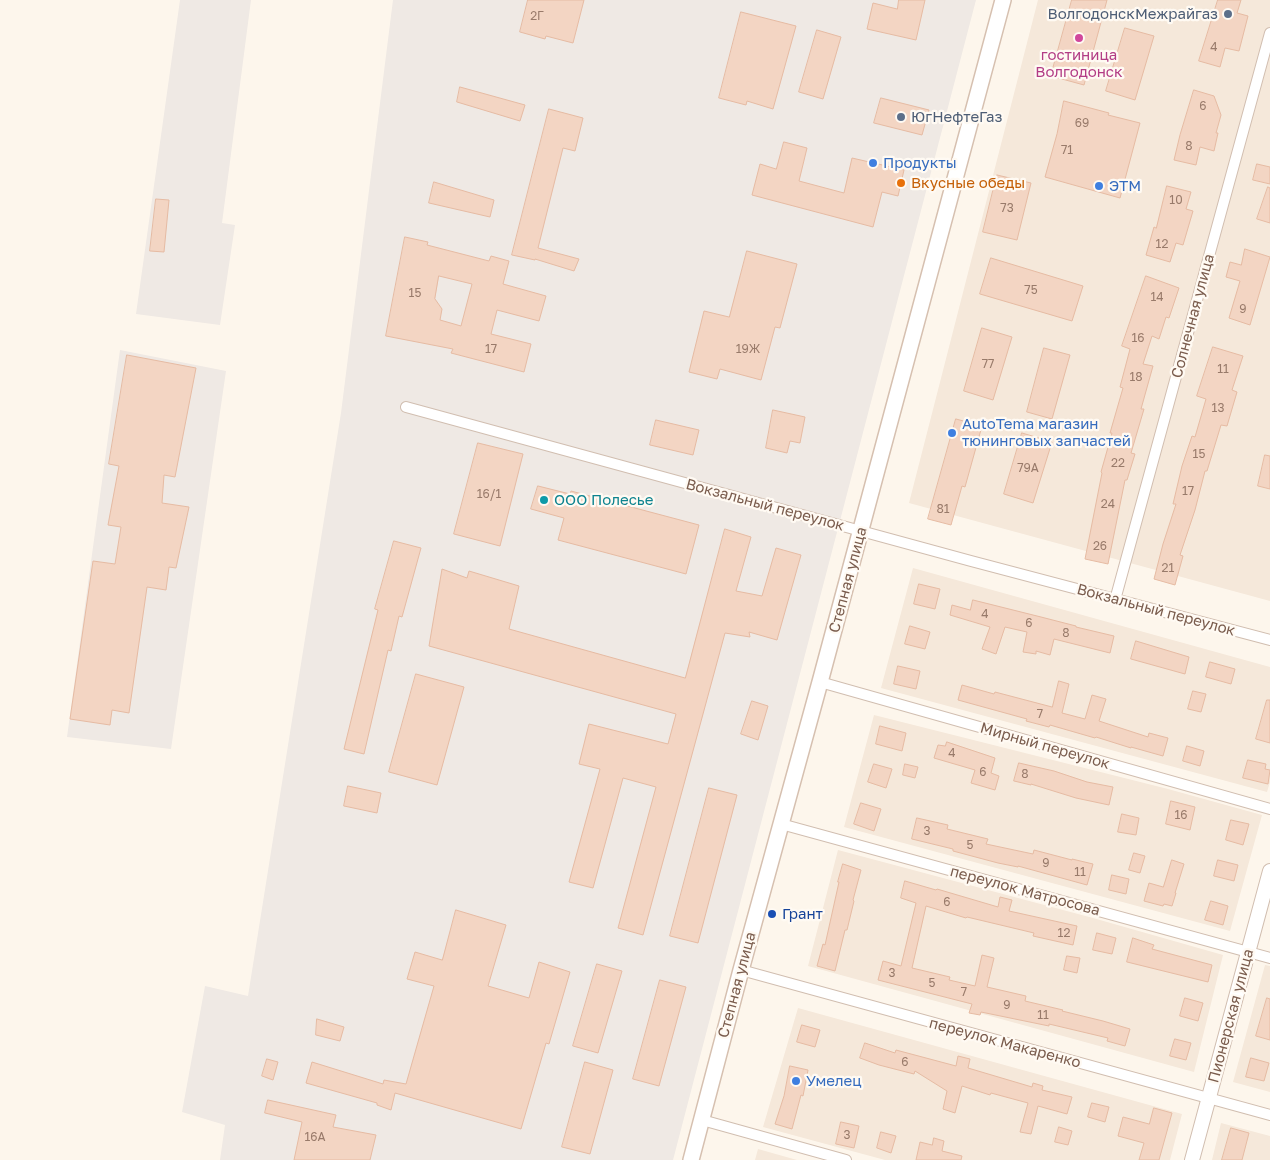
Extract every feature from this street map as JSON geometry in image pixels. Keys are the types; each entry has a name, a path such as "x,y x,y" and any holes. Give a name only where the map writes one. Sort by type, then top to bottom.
{"main road":[{"name":"Степная улица","path":"691,1160 1003,0"}],"street":[{"name":"Солнечная улица","path":"1115,600 1270,33"},
{"name":"Вокзальный переулок","path":"406,407 1115,600 1270,640"},
{"name":"Мирный переулок","path":"820,682 1270,809"},
{"name":"переулок Матросова","path":"781,824 1270,958"},
{"name":"Пионерская улица","path":"1192,1160 1270,872"},
{"name":"переулок Макаренко","path":"741,970 1270,1115"},
{"path":"702,1120 846,1160"}],"shaded area":[{"path":"180,0 251,0 222,223 235,225 220,325 136,314"},
{"path":"393,0 976,0 673,1160 220,1160 225,1125 182,1112 205,986 248,996 341,413"},
{"path":"1038,0 1270,0 1270,601 909,503"},
{"path":"120,350 226,371 171,749 67,737"},
{"path":"913,568 1270,667 1270,782 1267,792 881,688"},
{"path":"874,715 1168,789 1262,815 1230,931 844,827"},
{"path":"838,850 1223,955 1194,1072 808,966"},
{"path":"1265,965 1270,966 1270,1092 1233,1082"},
{"path":"798,1008 1182,1114 1170,1160 885,1160 763,1127"},
{"path":"1221,1123 1270,1136 1270,1160 1212,1160"},
{"path":"758,1149 797,1160 755,1160"}],"building":[{"path":"528,0 584,0 573,43 546,36 545,39 520,32"},
{"path":"899,0 925,0 916,40 867,29 873,3 897,9"},
{"name":"гостиница Волгодонск","path":"1072,0 1107,0 1084,85 1051,76"},
{"path":"1218,0 1241,0 1237,13 1248,16 1239,51 1225,48 1220,67 1199,61"},
{"path":"741,12 796,26 773,109 747,101 746,105 719,98"},
{"path":"1125,28 1154,36 1135,100 1106,91"},
{"path":"817,30 841,37 823,99 799,92"},
{"path":"460,87 525,105 520,121 457,102"},
{"path":"1194,90 1214,96 1221,115 1214,151 1200,147 1196,165 1174,160"},
{"name":"ЮгНефтеГаз","path":"881,98 929,110 922,135 874,123"},
{"path":"1064,101 1140,123 1120,198 1045,177"},
{"path":"549,109 583,118 575,151 563,148 538,248 579,259 574,271 535,259 512,255"},
{"path":"784,142 807,148 799,181 844,193 852,158 904,170 898,196 882,192 873,227 752,195 760,164 776,169"},
{"path":"1257,164 1270,167 1270,184 1253,180"},
{"path":"997,175 1031,183 1017,240 983,232"},
{"path":"434,182 494,200 490,217 429,203"},
{"path":"1167,186 1191,192 1186,209 1193,211 1183,245 1176,243 1170,262 1146,255 1154,227 1156,228"},
{"path":"1268,187 1270,188 1270,223 1257,219"},
{"path":"156,199 169,200 164,252 150,251"},
{"path":"405,237 428,242 427,245 489,261 491,256 509,261 503,284 546,296 539,321 497,310 491,334 531,344 524,372 451,353 453,349 386,336","holes":["439,276 472,284 461,326 440,320 442,309 435,299"]},
{"path":"1245,249 1270,257 1250,325 1229,318 1240,281 1226,277 1230,262 1241,265"},
{"path":"747,251 797,264 780,328 775,327 761,380 720,369 717,379 689,372 704,311 729,317"},
{"path":"991,258 1083,286 1072,321 980,294"},
{"path":"1146,276 1179,288 1169,318 1166,317 1159,339 1152,336 1143,364 1153,366 1141,409 1144,409 1131,453 1135,454 1127,480 1125,480 1108,564 1085,559 1101,472 1123,388 1120,387 1130,349 1122,346"},
{"path":"982,328 1012,337 993,400 964,391"},
{"path":"1213,347 1243,356 1232,390 1237,392 1227,426 1221,425 1207,471 1205,471 1195,510 1180,555 1183,556 1175,585 1154,579 1176,504 1173,504 1182,466 1192,436 1195,437 1206,399 1197,396"},
{"path":"1044,348 1070,355 1052,419 1027,412"},
{"path":"127,355 196,368 175,477 164,475 162,503 189,507 176,568 169,567 166,590 147,587 129,713 112,710 110,725 70,719 93,561 115,564 121,527 108,525 119,466 109,464"},
{"path":"773,410 805,417 800,443 790,441 787,453 766,448"},
{"path":"956,419 982,426 965,487 962,486 951,525 928,519"},
{"path":"656,420 699,430 693,455 650,445"},
{"path":"1022,433 1052,442 1033,503 1004,494"},
{"path":"478,443 523,454 500,546 454,534"},
{"path":"1265,455 1270,456 1270,489 1258,486"},
{"path":"538,486 570,494 571,491 699,525 686,574 558,540 564,518 531,509"},
{"path":"725,529 751,537 736,591 762,596 776,548 801,555 777,640 749,632 750,637 725,633 643,935 618,928 656,787 623,778 593,888 569,882 600,769 579,764 589,724 668,744 676,714 429,646 442,569 467,578 469,571 519,586 509,629 685,678"},
{"path":"394,541 421,548 402,617 399,616 391,651 388,650 364,754 344,749 378,610 375,609"},
{"path":"919,584 940,589 935,609 914,604"},
{"path":"973,600 1114,636 1110,653 1054,639 1050,655 1036,651 1036,654 1023,652 1027,632 1005,627 996,654 982,649 990,627 950,615 952,605 970,610"},
{"path":"910,626 930,632 925,649 905,644"},
{"path":"1136,641 1189,657 1185,674 1131,659"},
{"path":"1210,662 1235,669 1231,684 1206,677"},
{"path":"898,666 920,671 916,689 894,684"},
{"path":"416,674 464,687 437,785 389,772"},
{"path":"1059,681 1069,684 1062,713 1085,719 1092,695 1106,699 1099,721 1148,737 1149,733 1168,738 1163,756 1050,725 1049,727 1026,721 1027,719 958,700 962,685 1052,707"},
{"path":"1193,691 1206,694 1201,712 1188,709"},
{"path":"1267,700 1270,700 1270,743 1256,739"},
{"path":"752,701 768,706 758,740 741,734"},
{"path":"880,726 906,733 902,751 876,744"},
{"path":"947,742 995,758 991,773 999,776 995,790 971,783 975,770 934,758 938,745 945,746"},
{"path":"1187,746 1204,751 1200,766 1183,761"},
{"path":"1248,760 1266,764 1265,769 1270,770 1268,784 1243,778"},
{"path":"1019,763 1054,771 1087,782 1113,787 1109,805 1014,781"},
{"path":"874,764 892,769 886,788 868,782"},
{"path":"905,764 918,767 915,778 903,775"},
{"path":"348,786 381,793 377,813 344,806"},
{"path":"709,788 737,795 698,943 670,936"},
{"path":"1171,801 1195,807 1190,830 1166,824"},
{"path":"861,803 881,809 874,831 854,824"},
{"path":"1122,814 1139,818 1136,835 1118,832"},
{"path":"917,818 948,825 947,829 988,839 986,844 1033,854 1034,850 1093,864 1087,885 912,839"},
{"path":"1231,820 1249,824 1243,845 1226,840"},
{"path":"1134,853 1145,856 1140,873 1129,870"},
{"path":"1172,860 1184,864 1172,906 1164,904 1163,906 1144,901 1149,883 1163,887"},
{"path":"1218,860 1238,865 1234,881 1214,876"},
{"path":"843,864 861,870 835,971 817,966 823,944 825,945"},
{"path":"1112,875 1129,879 1126,894 1109,890"},
{"path":"905,881 998,907 1000,897 1012,900 1009,911 1077,926 1073,945 1033,936 1034,933 966,918 926,906 912,968 950,977 949,980 975,986 982,955 994,958 987,987 1026,996 1025,1001 1130,1029 1125,1046 1107,1041 1108,1038 1049,1024 1049,1026 981,1012 980,1015 969,1013 972,1004 878,980 883,961 901,966 916,903 901,898"},
{"path":"1211,901 1228,906 1223,925 1205,920"},
{"path":"456,910 506,925 488,986 529,998 539,962 570,972 549,1044 546,1043 521,1129 395,1093 391,1110 377,1105 377,1103 306,1083 312,1062 383,1084 384,1080 406,1084 434,986 407,979 415,952 442,960"},
{"path":"1097,933 1116,938 1112,954 1093,950"},
{"path":"1133,938 1154,945 1152,949 1212,965 1208,982 1127,962"},
{"path":"1067,956 1080,958 1077,973 1064,970"},
{"path":"597,964 622,971 598,1053 573,1046"},
{"path":"660,980 686,987 659,1086 633,1079"},
{"path":"1185,998 1203,1003 1198,1021 1180,1016"},
{"path":"1267,998 1270,999 1270,1040 1256,1036"},
{"path":"317,1019 344,1027 340,1041 316,1035"},
{"path":"802,1025 820,1030 815,1047 797,1042"},
{"path":"1175,1039 1191,1043 1186,1060 1170,1056"},
{"path":"865,1043 895,1053 896,1050 956,1066 958,1056 970,1059 968,1068 1032,1087 1033,1083 1043,1086 1042,1090 1072,1097 1067,1114 1038,1106 1031,1134 1020,1132 1028,1103 991,1093 990,1095 962,1086 955,1113 943,1109 947,1091 915,1071 914,1074 860,1058"},
{"path":"1251,1058 1269,1063 1264,1081 1246,1077"},
{"path":"267,1059 278,1062 273,1080 262,1076"},
{"path":"585,1062 613,1070 590,1154 562,1147"},
{"path":"790,1066 808,1070 803,1096 801,1095 792,1129 775,1124 784,1096"},
{"path":"268,1100 336,1115 333,1127 376,1135 370,1160 294,1160 302,1122 265,1113"},
{"path":"1092,1103 1109,1107 1105,1122 1088,1117"},
{"path":"1154,1108 1172,1113 1159,1160 1139,1160 1144,1143 1118,1136 1123,1117 1149,1124"},
{"path":"841,1122 859,1126 854,1148 836,1144"},
{"path":"1059,1127 1072,1131 1068,1145 1055,1142"},
{"path":"1231,1128 1249,1133 1242,1160 1222,1160"},
{"path":"881,1132 896,1136 891,1153 877,1148"},
{"path":"934,1138 944,1141 942,1151 962,1156 961,1160 916,1160 920,1142 932,1145"}],"place":[{"name":"ВолгодонскМежрайгаз","path":"1228,14"},
{"name":"гостиница Волгодонск","path":"1079,38"},
{"name":"ЮгНефтеГаз","path":"901,117"},
{"name":"Продукты","path":"873,163"},
{"name":"Вкусные обеды","path":"901,183"},
{"name":"ЭТМ","path":"1099,186"},
{"name":"AutoTema магазин тюнинговых запчастей","path":"952,433"},
{"name":"ООО Полесье","path":"544,500"},
{"name":"Грант","path":"772,914"},
{"name":"Умелец","path":"796,1081"}]}
